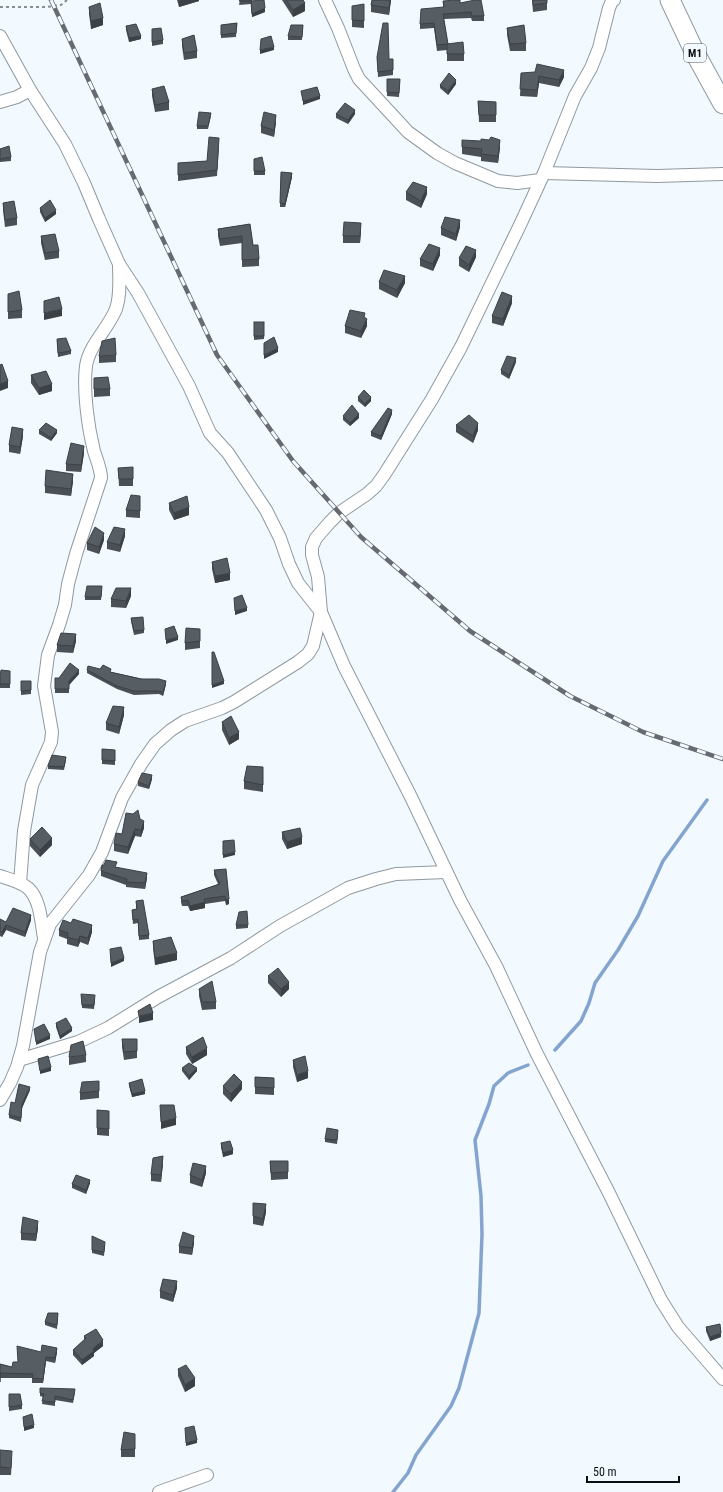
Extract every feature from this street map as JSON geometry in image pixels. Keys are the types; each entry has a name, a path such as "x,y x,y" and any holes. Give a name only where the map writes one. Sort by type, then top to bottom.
{"main road":[{"name":"M1","path":"670,0 695,53 723,104"}],"street":[{"path":"325,0 359,79 408,132 455,164 498,181 517,183 542,176 656,176 723,174"},
{"path":"0,1100 10,1083 23,1046 40,952 44,938 50,924 89,875 102,852 122,798 141,764 155,744 171,730 185,722 234,702 298,662 308,654 313,646 321,612 318,577 312,555 312,547 316,538 334,517 376,486 432,399 461,347 542,176 575,96 591,68 599,48 609,8 614,0"},
{"path":"0,36 30,90 65,144 84,183 98,219 120,264 138,293 189,386 210,433 228,453 266,510 280,538 298,584 321,612 344,666 410,795 460,900 496,966 537,1054 608,1191 661,1300 678,1327 723,1379"},
{"path":"0,102 17,97 30,90"},
{"path":"20,883 24,831 32,785 51,742 52,732 44,686 48,655 65,605 68,584 76,554 101,478 101,471 94,451 88,417 85,380 86,364 90,353 116,310 119,299 120,264"},
{"path":"19,1060 78,1042 108,1028 158,997 231,958 280,926 348,888 376,878 396,874 446,872"},
{"path":"0,876 20,883 29,889 34,895 44,938"},
{"path":"159,1492 207,1474"}],"path":[{"path":"0,7 47,7 62,5 67,0"}],"building":[{"path":"252,0 252,1 239,1"},
{"path":"255,0 264,0 265,8 252,14 251,2"},
{"path":"286,0 303,0 305,3 293,10"},
{"path":"372,0 390,0 389,8 371,5"},
{"path":"460,0 460,3 481,0 484,16 472,16 471,12 443,14 448,44 437,45 434,23 420,24 421,9 444,7 443,1"},
{"path":"533,0 547,0 547,3 533,5"},
{"path":"100,3 103,18 91,21 89,7"},
{"path":"364,4 364,21 352,20 352,6"},
{"path":"237,23 236,33 221,35 221,25"},
{"path":"383,23 388,23 389,59 393,59 393,70 378,72 377,57"},
{"path":"136,24 141,36 129,38 126,26"},
{"path":"291,25 303,25 302,37 288,36"},
{"path":"524,25 526,43 510,44 507,28"},
{"path":"161,28 163,40 152,42 152,29"},
{"path":"194,35 197,51 184,53 182,39"},
{"path":"271,36 274,47 260,50 261,39"},
{"path":"463,42 464,54 447,54 447,44"},
{"path":"537,64 564,70 559,80 539,76 537,90 520,89 521,73 535,72"},
{"path":"449,73 456,80 448,91 440,85"},
{"path":"387,79 400,79 399,93 387,92"},
{"path":"164,86 169,102 155,105 152,89"},
{"path":"317,87 320,96 303,101 301,91"},
{"path":"478,101 496,102 496,115 479,115"},
{"path":"345,103 355,110 348,120 336,114"},
{"path":"199,112 211,113 208,126 197,126"},
{"path":"264,112 276,115 274,130 261,126"},
{"path":"209,137 219,138 217,170 178,175 178,163 207,161"},
{"path":"491,137 500,140 498,156 481,154 482,149 462,147 462,140 481,141 481,139 489,140"},
{"path":"9,146 11,157 0,159 0,149"},
{"path":"262,157 265,171 254,171 254,159"},
{"path":"281,172 292,173 285,204 280,203"},
{"path":"413,182 427,187 421,201 406,192"},
{"path":"50,200 56,210 45,218 40,208"},
{"path":"14,201 17,218 5,220 3,203"},
{"path":"445,217 460,220 456,234 441,228"},
{"path":"344,222 361,223 360,236 343,236"},
{"path":"250,224 253,245 258,245 259,259 242,260 242,236 220,239 218,229"},
{"path":"55,234 59,251 45,253 41,236"},
{"path":"429,244 440,248 433,264 420,259"},
{"path":"466,246 476,250 469,265 459,258"},
{"path":"384,270 405,276 397,290 379,282"},
{"path":"19,291 22,310 8,312 8,294"},
{"path":"502,292 512,296 503,319 492,316"},
{"path":"59,297 62,309 44,313 44,301"},
{"path":"350,310 365,313 364,317 367,319 361,331 345,326"},
{"path":"254,322 264,322 264,336 254,336"},
{"path":"274,337 278,348 264,355 264,343"},
{"path":"66,338 71,351 58,353 57,339"},
{"path":"115,338 116,355 99,356 102,341"},
{"path":"507,356 516,358 509,375 501,370"},
{"path":"2,364 8,381 0,384 0,365"},
{"path":"46,371 52,384 39,388 31,375"},
{"path":"108,377 110,389 94,389 94,378"},
{"path":"364,390 371,397 365,404 358,397"},
{"path":"352,405 359,414 350,423 343,416"},
{"path":"388,408 392,410 381,436 371,432"},
{"path":"469,415 478,423 473,436 456,425"},
{"path":"46,423 57,430 51,438 39,430"},
{"path":"12,427 23,429 20,447 9,445"},
{"path":"71,443 84,446 81,465 66,464"},
{"path":"133,467 133,479 119,479 118,468"},
{"path":"46,470 73,474 71,489 45,486"},
{"path":"131,495 140,496 140,511 126,510"},
{"path":"187,496 189,507 174,513 169,503"},
{"path":"95,527 104,533 99,547 87,543"},
{"path":"114,527 125,529 120,545 107,542"},
{"path":"227,558 230,573 215,576 212,562"},
{"path":"87,586 102,586 101,597 85,597"},
{"path":"116,588 131,588 126,601 111,599"},
{"path":"242,595 247,608 235,611 234,598"},
{"path":"143,617 144,630 134,631 131,618"},
{"path":"174,626 178,637 166,640 165,629"},
{"path":"186,628 200,629 200,641 185,643"},
{"path":"61,633 76,634 73,646 57,645"},
{"path":"212,652 214,652 224,681 212,685"},
{"path":"70,663 79,670 69,681 69,689 55,689 55,678 59,678"},
{"path":"103,665 111,669 110,672 141,679 159,679 166,681 163,692 134,691 117,686 87,670 88,666 100,669"},
{"path":"1,670 10,671 10,684 0,684"},
{"path":"21,681 31,681 31,690 21,691"},
{"path":"113,706 124,707 119,727 106,723"},
{"path":"231,716 239,732 229,738 222,722"},
{"path":"102,749 115,750 115,761 102,760"},
{"path":"52,755 66,757 64,767 48,766"},
{"path":"247,766 263,767 263,785 244,781"},
{"path":"142,773 152,775 149,786 138,782"},
{"path":"138,810 140,819 144,821 141,830 135,829 128,847 114,844 116,833 122,834 126,813 133,814"},
{"path":"42,827 52,838 40,850 30,839"},
{"path":"300,828 302,837 287,842 282,832"},
{"path":"234,840 235,852 223,855 223,841"},
{"path":"106,860 117,862 115,867 147,873 145,883 126,882 127,879 101,871 102,865 104,865"},
{"path":"226,869 229,899 226,900 225,896 204,899 205,902 190,906 188,900 182,901 181,897 220,884 214,870"},
{"path":"143,900 149,935 139,936 138,919 133,920 132,910 137,909 136,901"},
{"path":"13,908 31,915 25,932 6,925 2,932 0,931 0,919 6,922"},
{"path":"247,911 248,925 236,925 239,912"},
{"path":"73,919 92,925 88,938 80,936 78,940 67,937 68,933 59,930 63,920 71,923"},
{"path":"171,937 177,953 155,958 153,941"},
{"path":"121,947 124,958 111,963 110,949"},
{"path":"278,968 289,982 281,989 268,976"},
{"path":"212,981 216,1002 202,1002 199,989"},
{"path":"81,994 95,995 94,1005 82,1005"},
{"path":"150,1004 153,1013 139,1016 138,1011"},
{"path":"66,1018 72,1028 60,1036 56,1023"},
{"path":"44,1024 50,1035 36,1042 34,1029"},
{"path":"203,1037 207,1048 192,1057 186,1047"},
{"path":"122,1039 137,1039 137,1051 124,1052"},
{"path":"83,1041 86,1055 69,1057 71,1045"},
{"path":"48,1056 51,1067 40,1071 38,1059"},
{"path":"305,1056 308,1071 297,1075 293,1060"},
{"path":"189,1063 197,1068 189,1076 182,1068"},
{"path":"234,1074 242,1082 231,1094 223,1086"},
{"path":"255,1077 274,1078 274,1088 255,1087"},
{"path":"142,1079 145,1091 132,1094 129,1083"},
{"path":"99,1081 99,1091 80,1093 82,1082"},
{"path":"19,1084 30,1087 22,1104 21,1118 9,1115 11,1102 15,1103"},
{"path":"160,1105 174,1105 176,1118 161,1122"},
{"path":"97,1110 109,1111 109,1129 97,1128"},
{"path":"327,1128 338,1130 337,1140 325,1139"},
{"path":"230,1141 233,1150 223,1153 221,1143"},
{"path":"163,1156 161,1175 151,1174 153,1158"},
{"path":"270,1161 288,1161 288,1172 271,1173"},
{"path":"193,1163 206,1166 202,1180 190,1175"},
{"path":"76,1175 90,1180 86,1190 72,1184"},
{"path":"253,1203 266,1204 263,1219 253,1216"},
{"path":"23,1217 38,1221 36,1234 21,1233"},
{"path":"183,1232 194,1236 192,1248 179,1246"},
{"path":"92,1236 105,1242 104,1252 92,1250"},
{"path":"163,1279 177,1281 173,1295 160,1291"},
{"path":"48,1313 58,1313 57,1325 45,1322"},
{"path":"720,1324 721,1333 710,1337 706,1327"},
{"path":"96,1329 103,1340 93,1349 94,1351 82,1360 73,1350 86,1338 84,1336"},
{"path":"42,1345 57,1348 55,1358 46,1357 43,1379 32,1378 33,1374 0,1373 0,1364 12,1367 13,1362 18,1362 17,1346 41,1352"},
{"path":"186,1365 195,1378 185,1385 178,1369"},
{"path":"40,1388 75,1389 73,1400 55,1396 55,1402 42,1401 44,1394 40,1393"},
{"path":"9,1394 20,1394 22,1405 9,1407"},
{"path":"32,1414 34,1425 24,1427 23,1417"},
{"path":"194,1426 197,1440 186,1443 185,1428"},
{"path":"124,1432 135,1434 135,1449 121,1450"},
{"path":"0,1450 12,1451 11,1468 0,1467"}],"waterway":[{"path":"555,1050 581,1021 589,1003 595,983 618,950 638,916 663,861 707,800"},
{"path":"393,1492 408,1473 416,1455 451,1406 459,1388 479,1313 482,1234 481,1196 475,1140 489,1104 494,1086 508,1073 528,1065"}],"railway":[{"path":"51,0 217,355 293,461 361,537 470,631 570,696 643,732 723,759"}]}
